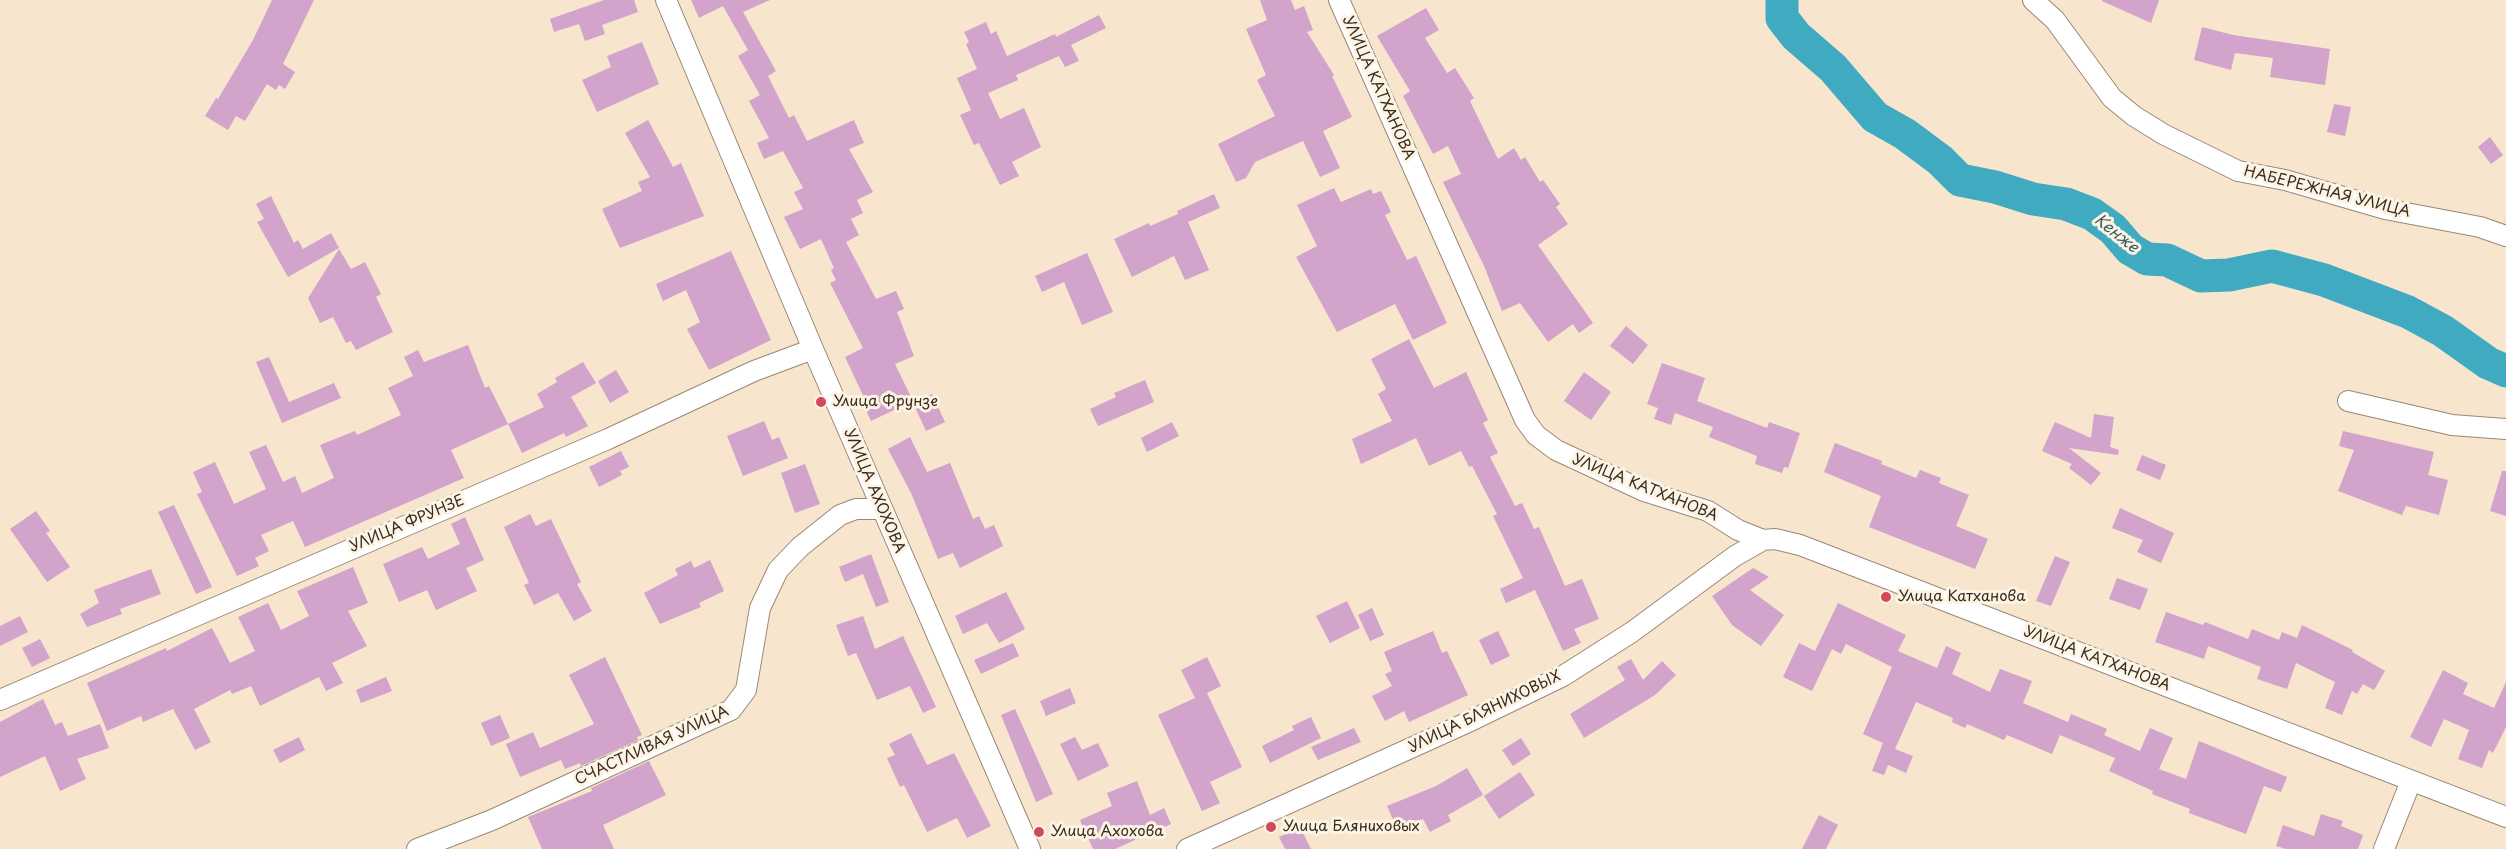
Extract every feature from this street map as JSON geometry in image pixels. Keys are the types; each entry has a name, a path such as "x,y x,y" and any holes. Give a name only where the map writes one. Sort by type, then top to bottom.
{"street":[{"name":"УЛИЦА АХОХОВА","path":"666,0 813,349 1029,849"},
{"name":"УЛИЦА КАТХАНОВА","path":"1339,0 1520,410 1531,429 1564,455 1644,491 1708,511 1738,530 1763,540 1787,541 1808,548 2506,817"},
{"name":"НАБЕРЕЖНАЯ УЛИЦА","path":"2033,0 2055,20 2112,98 2134,116 2163,134 2238,171 2285,180 2385,209 2480,227 2506,236"},
{"name":"УЛИЦА ФРУНЗЕ","path":"0,700 608,439 754,371 813,349"},
{"path":"2348,401 2452,425 2506,429"},
{"name":"СЧАСТЛИВАЯ УЛИЦА","path":"417,849 492,820 731,710 746,690 760,608 778,570 800,546 840,515 856,509 882,509"},
{"name":"УЛИЦА БЛЯНИХОВЫХ","path":"1187,849 1464,724 1563,675 1632,632 1735,556 1763,540"},
{"path":"2384,849 2411,781"}],"building":[{"path":"272,0 314,0 283,64 295,72 285,89 279,85 276,90 267,84 245,121 236,116 228,130 205,116 216,98 218,99 253,40"},
{"path":"604,0 634,0 638,12 602,25 605,34 585,41 579,24 554,32 550,19"},
{"path":"691,0 770,0 743,12 776,71 768,76 789,118 794,115 807,141 854,120 864,143 849,149 873,192 857,200 863,213 851,219 859,235 846,242 876,299 896,291 904,309 897,312 914,356 895,364 913,401 871,421 865,408 868,406 845,357 863,348 830,283 836,280 831,270 834,268 821,239 800,249 784,217 803,209 794,192 803,188 783,151 764,159 757,143 769,138 749,101 760,95 738,56 748,50 723,6 699,18"},
{"path":"1260,0 1291,0 1295,10 1304,6 1313,30 1307,32 1334,75 1332,76 1352,117 1323,131 1340,168 1320,177 1303,141 1255,162 1246,178 1236,182 1218,144 1275,116 1257,80 1266,75 1246,29 1267,20"},
{"path":"2102,0 2159,0 2151,23 2102,1"},
{"path":"1426,8 1439,30 1425,38 1447,73 1455,68 1474,98 1470,101 1498,159 1514,148 1521,160 1525,157 1540,182 1543,180 1560,204 1556,207 1568,224 1538,245 1593,323 1579,333 1573,324 1548,342 1520,303 1502,311 1484,266 1443,182 1461,174 1448,146 1433,154 1403,96 1410,91 1377,36"},
{"path":"1099,15 1106,28 1071,45 1079,61 1065,67 1059,56 1016,75 1018,80 988,93 1000,119 1024,108 1041,147 1012,162 1019,176 1000,185 979,143 974,145 960,115 971,110 957,78 977,69 966,44 969,42 964,32 986,22 991,34 996,31 1007,56 1055,34 1056,37"},
{"path":"2202,27 2233,35 2330,49 2325,85 2270,77 2273,58 2235,53 2231,70 2194,60"},
{"path":"642,42 659,84 597,112 582,80 611,67 607,56"},
{"path":"2334,104 2351,107 2345,136 2327,132"},
{"path":"648,120 673,167 681,163 704,216 620,248 602,209 642,191 638,182 650,177 625,133"},
{"path":"2490,137 2503,155 2491,164 2478,147"},
{"path":"1334,188 1341,202 1371,189 1373,194 1381,191 1391,212 1385,215 1407,260 1416,256 1447,323 1413,340 1395,304 1337,332 1296,257 1317,246 1297,205"},
{"path":"1214,194 1220,208 1188,222 1209,270 1185,280 1174,256 1132,277 1114,239 1149,223 1150,226 1178,214 1177,211"},
{"path":"271,196 294,243 298,240 303,249 331,233 339,248 288,277 257,222 264,219 256,204"},
{"path":"339,249 351,269 365,262 381,294 376,297 393,332 356,350 351,341 346,343 333,317 320,323 308,298"},
{"path":"731,251 771,340 709,370 687,329 700,322 686,290 663,301 656,284"},
{"path":"1087,253 1113,312 1082,325 1064,282 1042,292 1035,276"},
{"path":"1626,326 1648,345 1633,364 1610,346"},
{"path":"1409,339 1434,388 1466,372 1488,420 1483,423 1498,453 1490,457 1515,506 1522,503 1534,529 1539,527 1565,586 1582,579 1599,619 1574,629 1581,643 1563,651 1535,590 1506,603 1500,589 1523,578 1493,516 1497,514 1472,466 1469,467 1461,451 1429,466 1416,438 1361,464 1352,439 1392,421 1378,394 1386,389 1371,359"},
{"path":"468,345 485,388 489,386 508,424 451,450 464,478 305,547 293,521 261,535 269,551 255,558 259,566 237,576 197,494 202,492 193,472 215,462 234,504 266,489 249,452 266,445 283,482 295,476 302,493 334,478 320,445 355,431 357,435 401,415 388,388 413,376 404,357 418,350 424,362"},
{"path":"269,357 289,402 334,383 341,398 282,423 256,362"},
{"path":"583,362 596,383 571,397 588,426 566,437 564,433 522,453 508,424 544,407 537,394 557,382 555,378"},
{"path":"1662,363 1705,378 1697,401 1767,428 1769,422 1800,433 1788,468 1784,467 1782,473 1755,464 1757,456 1709,437 1713,427 1675,413 1671,425 1654,419 1658,408 1647,404"},
{"path":"616,370 629,392 610,403 598,381"},
{"path":"1584,372 1611,392 1591,420 1564,401"},
{"path":"1145,380 1154,402 1098,426 1090,409 1116,397 1114,393"},
{"path":"932,394 945,422 926,431 913,403"},
{"path":"2094,414 2114,417 2110,447 2119,450 2118,455 2069,448 2101,473 2091,485 2069,468 2072,464 2042,451 2055,422 2091,438"},
{"path":"764,421 772,440 779,437 788,458 743,476 727,436"},
{"path":"1172,422 1179,436 1147,452 1141,438"},
{"path":"2343,431 2434,452 2428,475 2448,480 2439,515 2406,506 2402,515 2338,491 2354,450 2339,446"},
{"path":"910,437 927,472 950,463 973,519 979,516 985,529 994,525 1003,546 960,568 953,553 938,559 911,493 888,449"},
{"path":"1835,443 1882,461 1881,464 1916,478 1920,470 1941,478 1939,483 1969,495 1956,526 1988,539 1975,569 1869,527 1881,496 1824,472"},
{"path":"621,451 629,467 620,471 622,475 599,487 589,467"},
{"path":"2142,455 2166,465 2160,480 2136,470"},
{"path":"805,464 820,504 795,513 781,473"},
{"path":"2502,471 2506,471 2506,516 2490,511"},
{"path":"174,505 212,587 196,594 158,512"},
{"path":"2120,508 2174,533 2161,563 2137,552 2143,540 2112,528"},
{"path":"36,511 50,531 46,533 70,567 47,582 10,529"},
{"path":"530,514 536,526 551,519 581,582 577,584 592,611 574,621 558,593 534,605 524,585 529,583 504,527"},
{"path":"465,517 484,560 466,568 477,591 436,610 427,590 399,602 383,564 422,547 428,559 460,544 451,524"},
{"path":"871,554 889,602 876,607 863,574 845,582 839,567"},
{"path":"2055,556 2070,562 2051,606 2036,601"},
{"path":"710,560 724,591 699,603 701,607 660,624 644,593 678,575 675,569 691,561 694,568"},
{"path":"353,567 368,603 348,611 367,646 332,663 343,683 326,691 319,677 260,706 251,686 232,694 230,690 194,709 211,742 195,750 173,709 143,722 141,716 107,731 87,683 166,648 167,651 212,628 230,663 255,651 238,617 268,603 281,630 309,616 297,591"},
{"path":"1753,568 1769,577 1750,590 1784,615 1761,646 1732,625 1712,596"},
{"path":"151,569 161,594 120,609 122,614 87,627 80,614 99,603 94,590"},
{"path":"2117,578 2148,589 2140,610 2109,599"},
{"path":"1006,592 1025,629 999,643 987,623 963,634 955,616"},
{"path":"1347,601 1360,628 1330,643 1316,616"},
{"path":"1838,603 1906,635 1898,651 1937,668 1946,646 1961,653 1952,674 1990,692 2000,669 2032,681 2023,703 2068,722 2071,714 2107,729 2104,735 2140,751 2150,728 2173,738 2159,769 2186,779 2199,741 2287,777 2281,792 2264,786 2246,834 2189,813 2190,809 2152,794 2153,791 2109,771 2115,758 2060,735 2052,754 2007,735 2004,740 1967,724 1965,728 1952,722 1953,718 1916,702 1895,749 1913,756 1906,773 1888,765 1884,775 1872,771 1883,743 1863,734 1892,667 1846,644 1841,654 1832,649 1812,691 1783,677 1799,643 1815,651"},
{"path":"1372,608 1384,635 1370,641 1358,615"},
{"path":"2166,612 2203,625 2205,622 2248,639 2252,629 2279,640 2282,632 2297,638 2302,625 2353,650 2352,652 2385,671 2374,690 2363,684 2357,694 2352,691 2342,715 2325,708 2335,682 2296,663 2287,689 2257,679 2261,667 2208,646 2204,659 2155,642"},
{"path":"20,616 28,632 0,646 0,626"},
{"path":"863,616 875,649 903,636 936,707 923,713 910,686 877,700 856,653 848,656 836,625"},
{"path":"1433,631 1442,653 1447,651 1468,695 1409,722 1404,711 1385,721 1372,696 1392,686 1385,674 1392,671 1384,652"},
{"path":"1498,631 1510,656 1491,665 1479,640"},
{"path":"40,639 50,658 32,667 22,648"},
{"path":"1013,643 1019,656 981,674 974,660"},
{"path":"605,657 642,735 637,737 638,740 581,766 580,763 565,769 561,760 520,777 506,744 533,732 540,748 594,724 569,675"},
{"path":"1207,657 1221,686 1207,693 1242,767 1210,782 1220,803 1202,811 1158,715 1195,698 1181,670"},
{"path":"1631,659 1643,680 1662,661 1676,675 1655,695 1584,738 1570,714 1625,680 1617,667"},
{"path":"2443,670 2468,683 2463,694 2494,708 2506,682 2506,727 2493,753 2489,750 2482,768 2458,759 2469,730 2444,719 2431,747 2410,737"},
{"path":"386,677 392,691 361,703 356,690"},
{"path":"1070,688 1076,703 1046,716 1040,701"},
{"path":"43,699 55,725 62,722 68,736 100,724 109,748 77,759 86,779 60,791 45,756 0,777 0,722"},
{"path":"1015,709 1053,794 1036,802 1001,715"},
{"path":"500,715 510,738 491,746 481,723"},
{"path":"1311,717 1321,738 1270,763 1262,746 1294,730 1292,726"},
{"path":"1354,728 1361,742 1318,760 1311,747"},
{"path":"911,733 927,765 954,753 991,826 967,838 957,818 927,832 904,785 900,787 887,758 895,755 889,744"},
{"path":"299,737 305,750 280,763 273,750"},
{"path":"1075,737 1082,750 1098,743 1109,766 1078,781 1060,744"},
{"path":"1521,738 1531,754 1513,766 1502,750"},
{"path":"649,761 666,795 603,825 614,849 542,849 528,817 592,791 591,788"},
{"path":"1467,768 1483,795 1448,815 1451,821 1430,832 1423,819 1398,831 1387,806 1436,786"},
{"path":"1520,772 1535,795 1499,819 1484,796"},
{"path":"1137,781 1150,815 1164,808 1171,824 1115,849 1093,849 1080,820 1112,806 1107,793"},
{"path":"2321,814 2343,821 2341,826 2363,835 2358,849 2286,849 2276,846 2283,825 2314,836"},
{"path":"1819,815 1838,825 1826,849 1802,849"},
{"path":"1300,827 1311,849 1285,849 1279,837"}],"waterway":[{"name":"Кенже","path":"1782,0 1782,18 1796,36 1833,68 1875,117 1905,134 1940,160 1960,180 1995,187 2033,199 2066,204 2092,214 2113,229 2130,249 2147,259 2167,260 2201,276 2229,275 2272,266 2324,280 2408,312 2443,331 2488,363 2506,371"}],"place":[{"name":"Улица Фрунзе","path":"821,402"},
{"name":"Улица Катханова","path":"1886,597"},
{"name":"Улица Бляниховых","path":"1271,827"},
{"name":"Улица Ахохова","path":"1039,832"}]}
